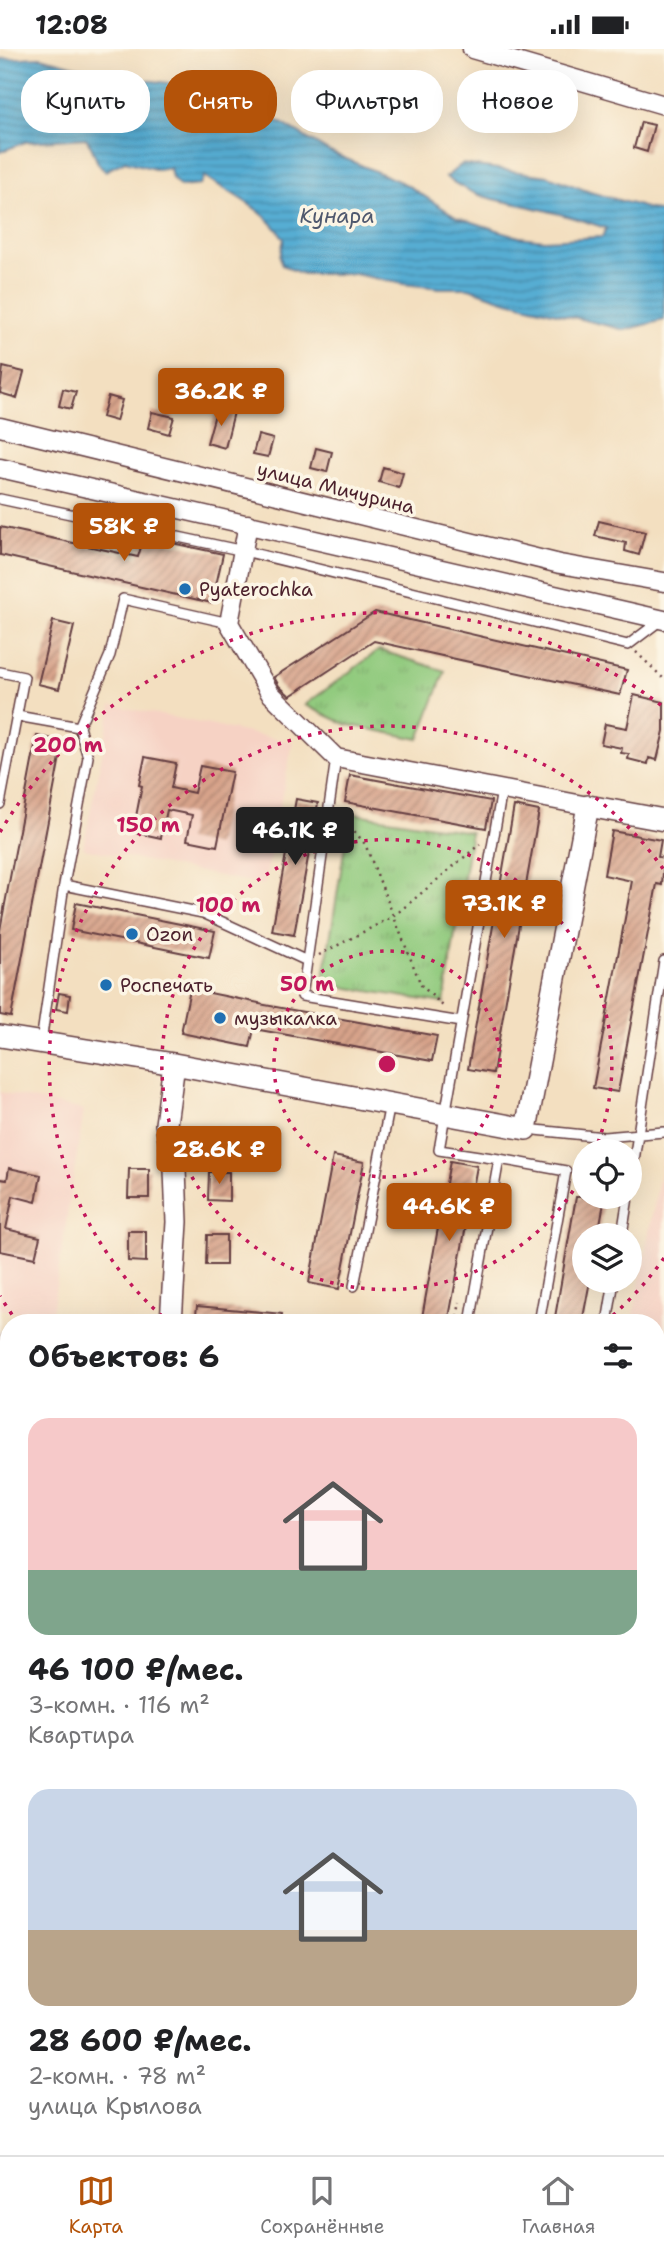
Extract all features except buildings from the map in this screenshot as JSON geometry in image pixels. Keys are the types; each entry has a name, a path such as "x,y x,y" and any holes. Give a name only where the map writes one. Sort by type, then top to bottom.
{"street":[{"path":"472,49 664,105"},
{"name":"улица Мичурина","path":"0,427 560,564 664,582"},
{"path":"0,468 662,620"},
{"path":"248,524 229,623 270,694 336,758 664,820"},
{"path":"0,1035 526,1129 588,806"},
{"path":"172,1314 177,1223 175,1168 166,1124 174,1064"}],"lane":[{"path":"0,499 244,551 628,645 662,620"},
{"path":"41,1042 64,884 88,757 79,727 110,655 123,599 229,623"},
{"path":"0,672 24,677 0,804"},
{"path":"17,716 79,727"},
{"path":"336,758 302,996 461,1022"},
{"path":"502,789 439,1150 566,1171 541,1314"},
{"path":"64,884 203,913 307,961"},
{"path":"638,1139 664,961"},
{"path":"354,1286 390,1103"},
{"path":"526,1129 604,1137 664,1132"},
{"path":"472,1314 499,1159"},
{"path":"608,1314 612,1293"}],"path":[{"path":"628,645 664,679"},
{"path":"329,802 365,844 421,985 461,1022"},
{"path":"307,961 394,916 494,832"},
{"path":"458,1314 461,1297"}],"shaded area":[{"path":"112,705 293,742 264,885 83,848"},
{"path":"0,1092 84,1110 52,1314 28,1314 0,1309"},
{"path":"664,1152 664,1314 634,1314 638,1293 642,1293 642,1270"}],"green space":[{"path":"379,650 445,671 419,739 345,724 305,705"},
{"path":"350,813 471,832 444,1003 323,984"}],"water":[{"name":"Кунара","path":"41,57 90,70 21,70 21,133 150,133 150,81 153,81 164,82 164,133 277,133 277,120 291,129 291,133 298,133 330,152 405,184 457,217 519,237 544,240 602,237 606,228 482,196 464,189 446,177 462,164 548,176 590,192 664,213 664,320 625,330 504,300 469,288 403,284 355,274 302,274 282,265 280,256 284,239 268,219 248,203 204,176 200,185 180,187 172,178 170,168 158,170 125,161 105,171 86,138 25,142 0,152 0,59"}],"place":[{"name":"Pyaterochka","path":"185,589"},
{"name":"Ozon","path":"132,934"},
{"name":"Роспечать","path":"106,985"},
{"name":"музыкалка","path":"220,1018"}]}
